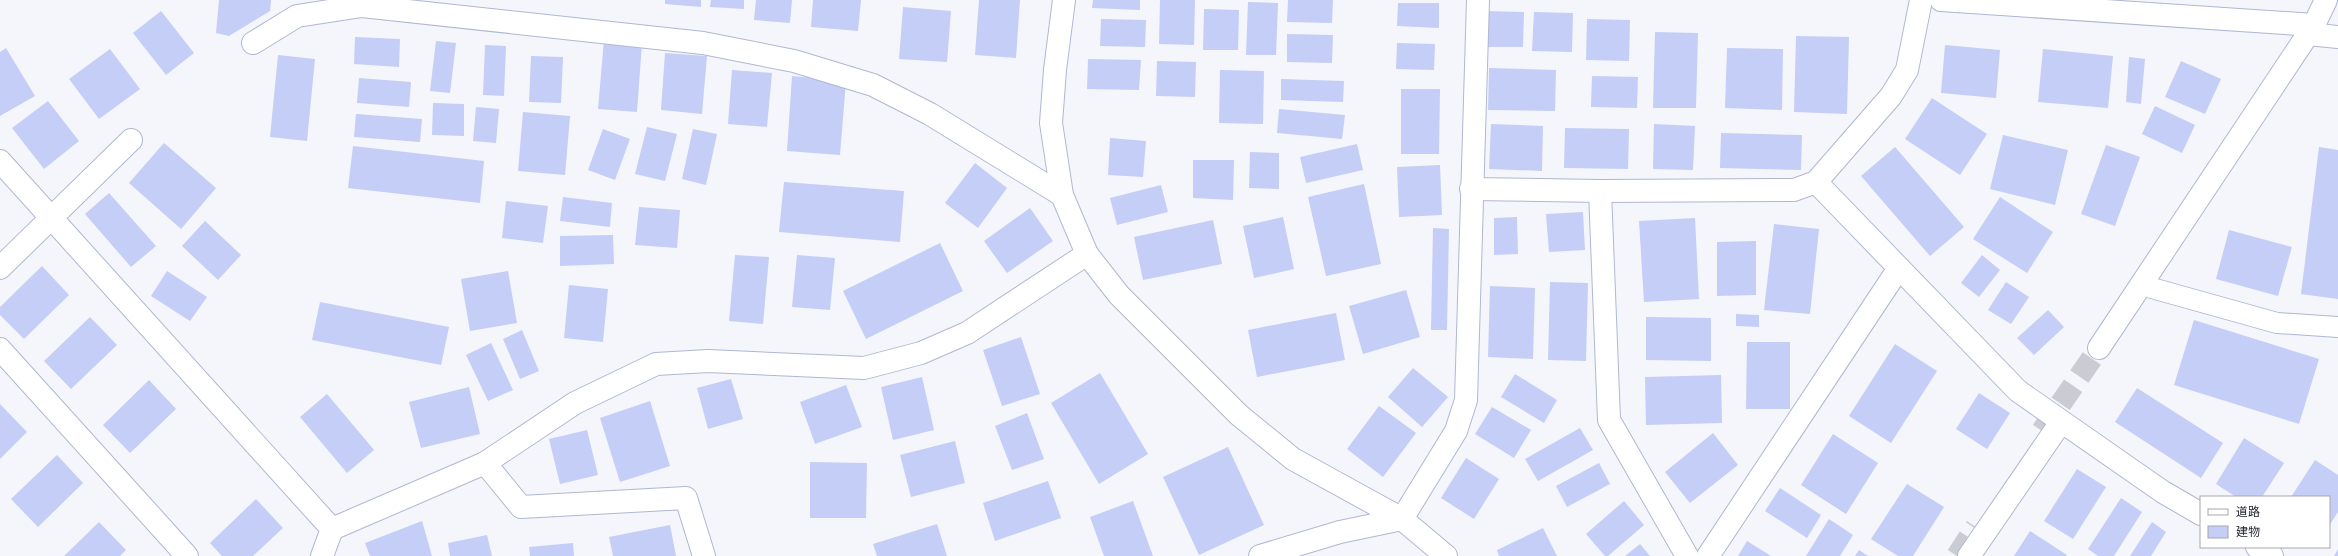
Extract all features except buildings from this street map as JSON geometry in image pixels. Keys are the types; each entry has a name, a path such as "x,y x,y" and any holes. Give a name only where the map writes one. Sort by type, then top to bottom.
{"street":[{"path":"1064,0 1055,70 1051,123 1062,195 1087,254 1119,294 1239,415 1294,459 1402,519 1446,556"},
{"path":"1260,556 1340,532 1402,519 1456,431 1466,400 1471,189 1478,0"},
{"path":"1471,189 1600,191 1794,190 1816,182 1891,96 1907,70 1921,0"},
{"path":"1941,0 2311,29 2338,37"},
{"path":"2099,348 2311,29 2326,0"},
{"path":"254,42 297,8 362,6 703,43 794,61 873,85 930,114 1062,195"},
{"path":"0,268 131,140"},
{"path":"0,161 332,529"},
{"path":"1816,182 2018,391 2163,492 2200,513"},
{"path":"1600,191 1608,420 1687,556"},
{"path":"322,556 332,529 485,463 575,403 656,364 708,361 864,368 921,353 967,334 1087,254"},
{"path":"1708,556 1899,268"},
{"path":"0,348 186,556"},
{"path":"1969,556 2061,422"},
{"path":"485,463 521,507 686,498 704,556"},
{"path":"2258,548 2272,556"}],"lane":[{"path":"2141,285 2277,323 2338,327"}],"tunnel":[{"path":"2042,431 2099,348"},
{"path":"1957,556 1976,527"}]}
